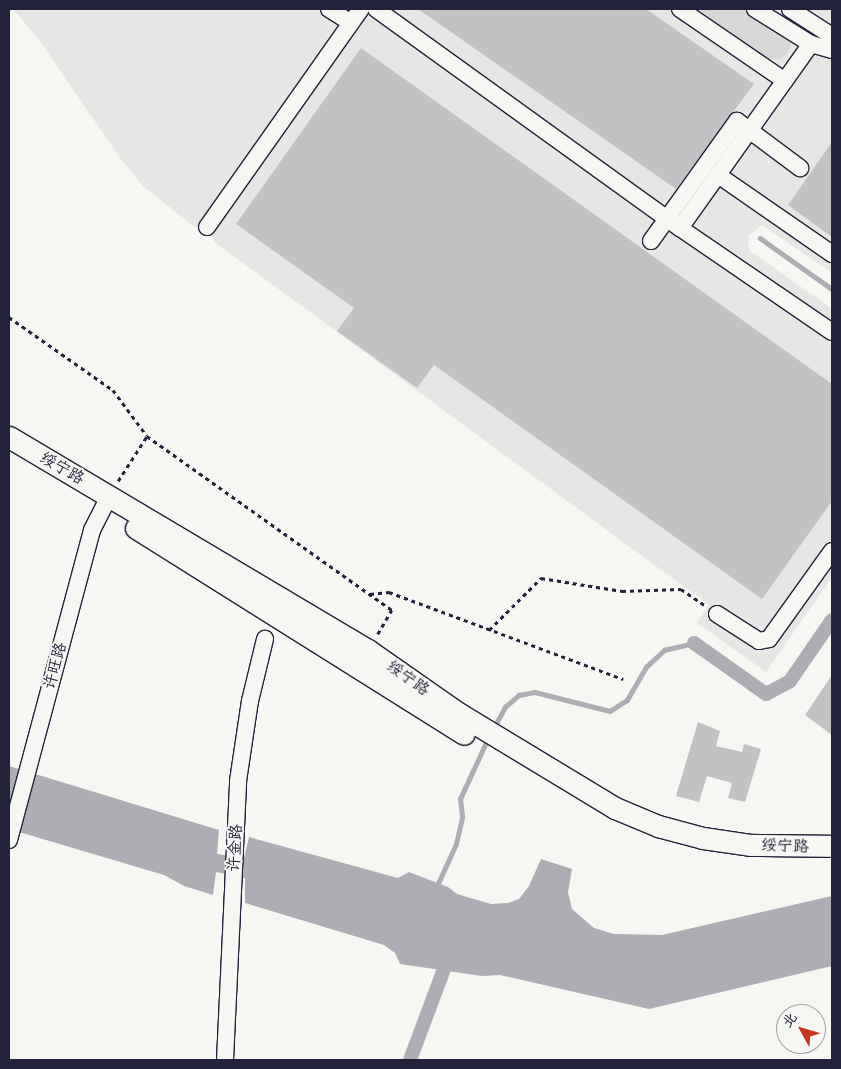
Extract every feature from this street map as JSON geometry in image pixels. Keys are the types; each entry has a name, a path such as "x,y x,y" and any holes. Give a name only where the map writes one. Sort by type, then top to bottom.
{"main road":[{"name":"绥宁路","path":"9,437 106,502 489,741 571,800 608,821 653,839 700,852 749,860 832,861"},
{"name":"绥宁路","path":"9,453 106,502 368,650 456,720"},
{"name":"绥宁路","path":"489,741 615,808 658,826 703,838 751,845 832,846"}],"street":[{"path":"330,9 351,23"},
{"path":"206,227 361,9"},
{"path":"376,9 680,228 832,332"},
{"path":"680,9 785,81"},
{"path":"755,9 811,44 832,50"},
{"path":"790,9 832,36"},
{"path":"680,228 811,44"},
{"path":"651,241 737,121 800,168"},
{"path":"718,176 832,254"},
{"name":"许旺路","path":"9,840 92,530 106,502"},
{"path":"718,614 759,641 769,639 832,551"},
{"name":"许金路","path":"225,1060 241,755 264,639"}],"path":[{"path":"9,317 113,390 147,436 392,610 368,650"},
{"path":"106,502 147,436"},
{"path":"489,630 541,578 622,591 681,589 718,614"},
{"path":"370,594 388,592 623,679"}],"shaded area":[{"path":"13,9 832,9 832,273 762,225 748,236 749,250 832,309 832,577 766,672 697,623 709,605 213,241 214,238 203,229 201,232 143,186 120,158 40,41"},
{"path":"698,9 742,9 787,38 791,46 787,54 780,59 767,59"},
{"path":"9,766 219,830 217,854 244,858 249,837 398,878 409,872 448,887 457,894 491,904 508,903 519,899 529,886 541,859 572,869 568,892 572,909 594,928 614,934 662,935 832,896 832,966 649,1009 500,975 482,976 400,964 395,953 384,945 245,903 245,878 216,872 213,895 184,886 164,875 9,829"}],"building":[{"path":"418,9 646,9 754,84 676,189"},
{"path":"361,48 832,384 832,501 762,599 434,365 417,388 337,331 354,308 236,224"},
{"path":"832,142 832,237 788,205"},
{"path":"832,675 832,735 805,715"},
{"path":"698,722 720,731 716,746 742,752 744,744 761,749 745,802 728,798 732,783 707,776 699,802 676,796"}],"waterway":[{"path":"760,238 832,289"},
{"path":"694,643 766,694 790,681 832,620"},
{"path":"493,729 505,707 519,695 535,692 610,711 627,700 646,667 664,650 694,643"},
{"path":"436,888 456,844 462,817 460,799 488,738"},
{"path":"410,1060 450,953"}]}
